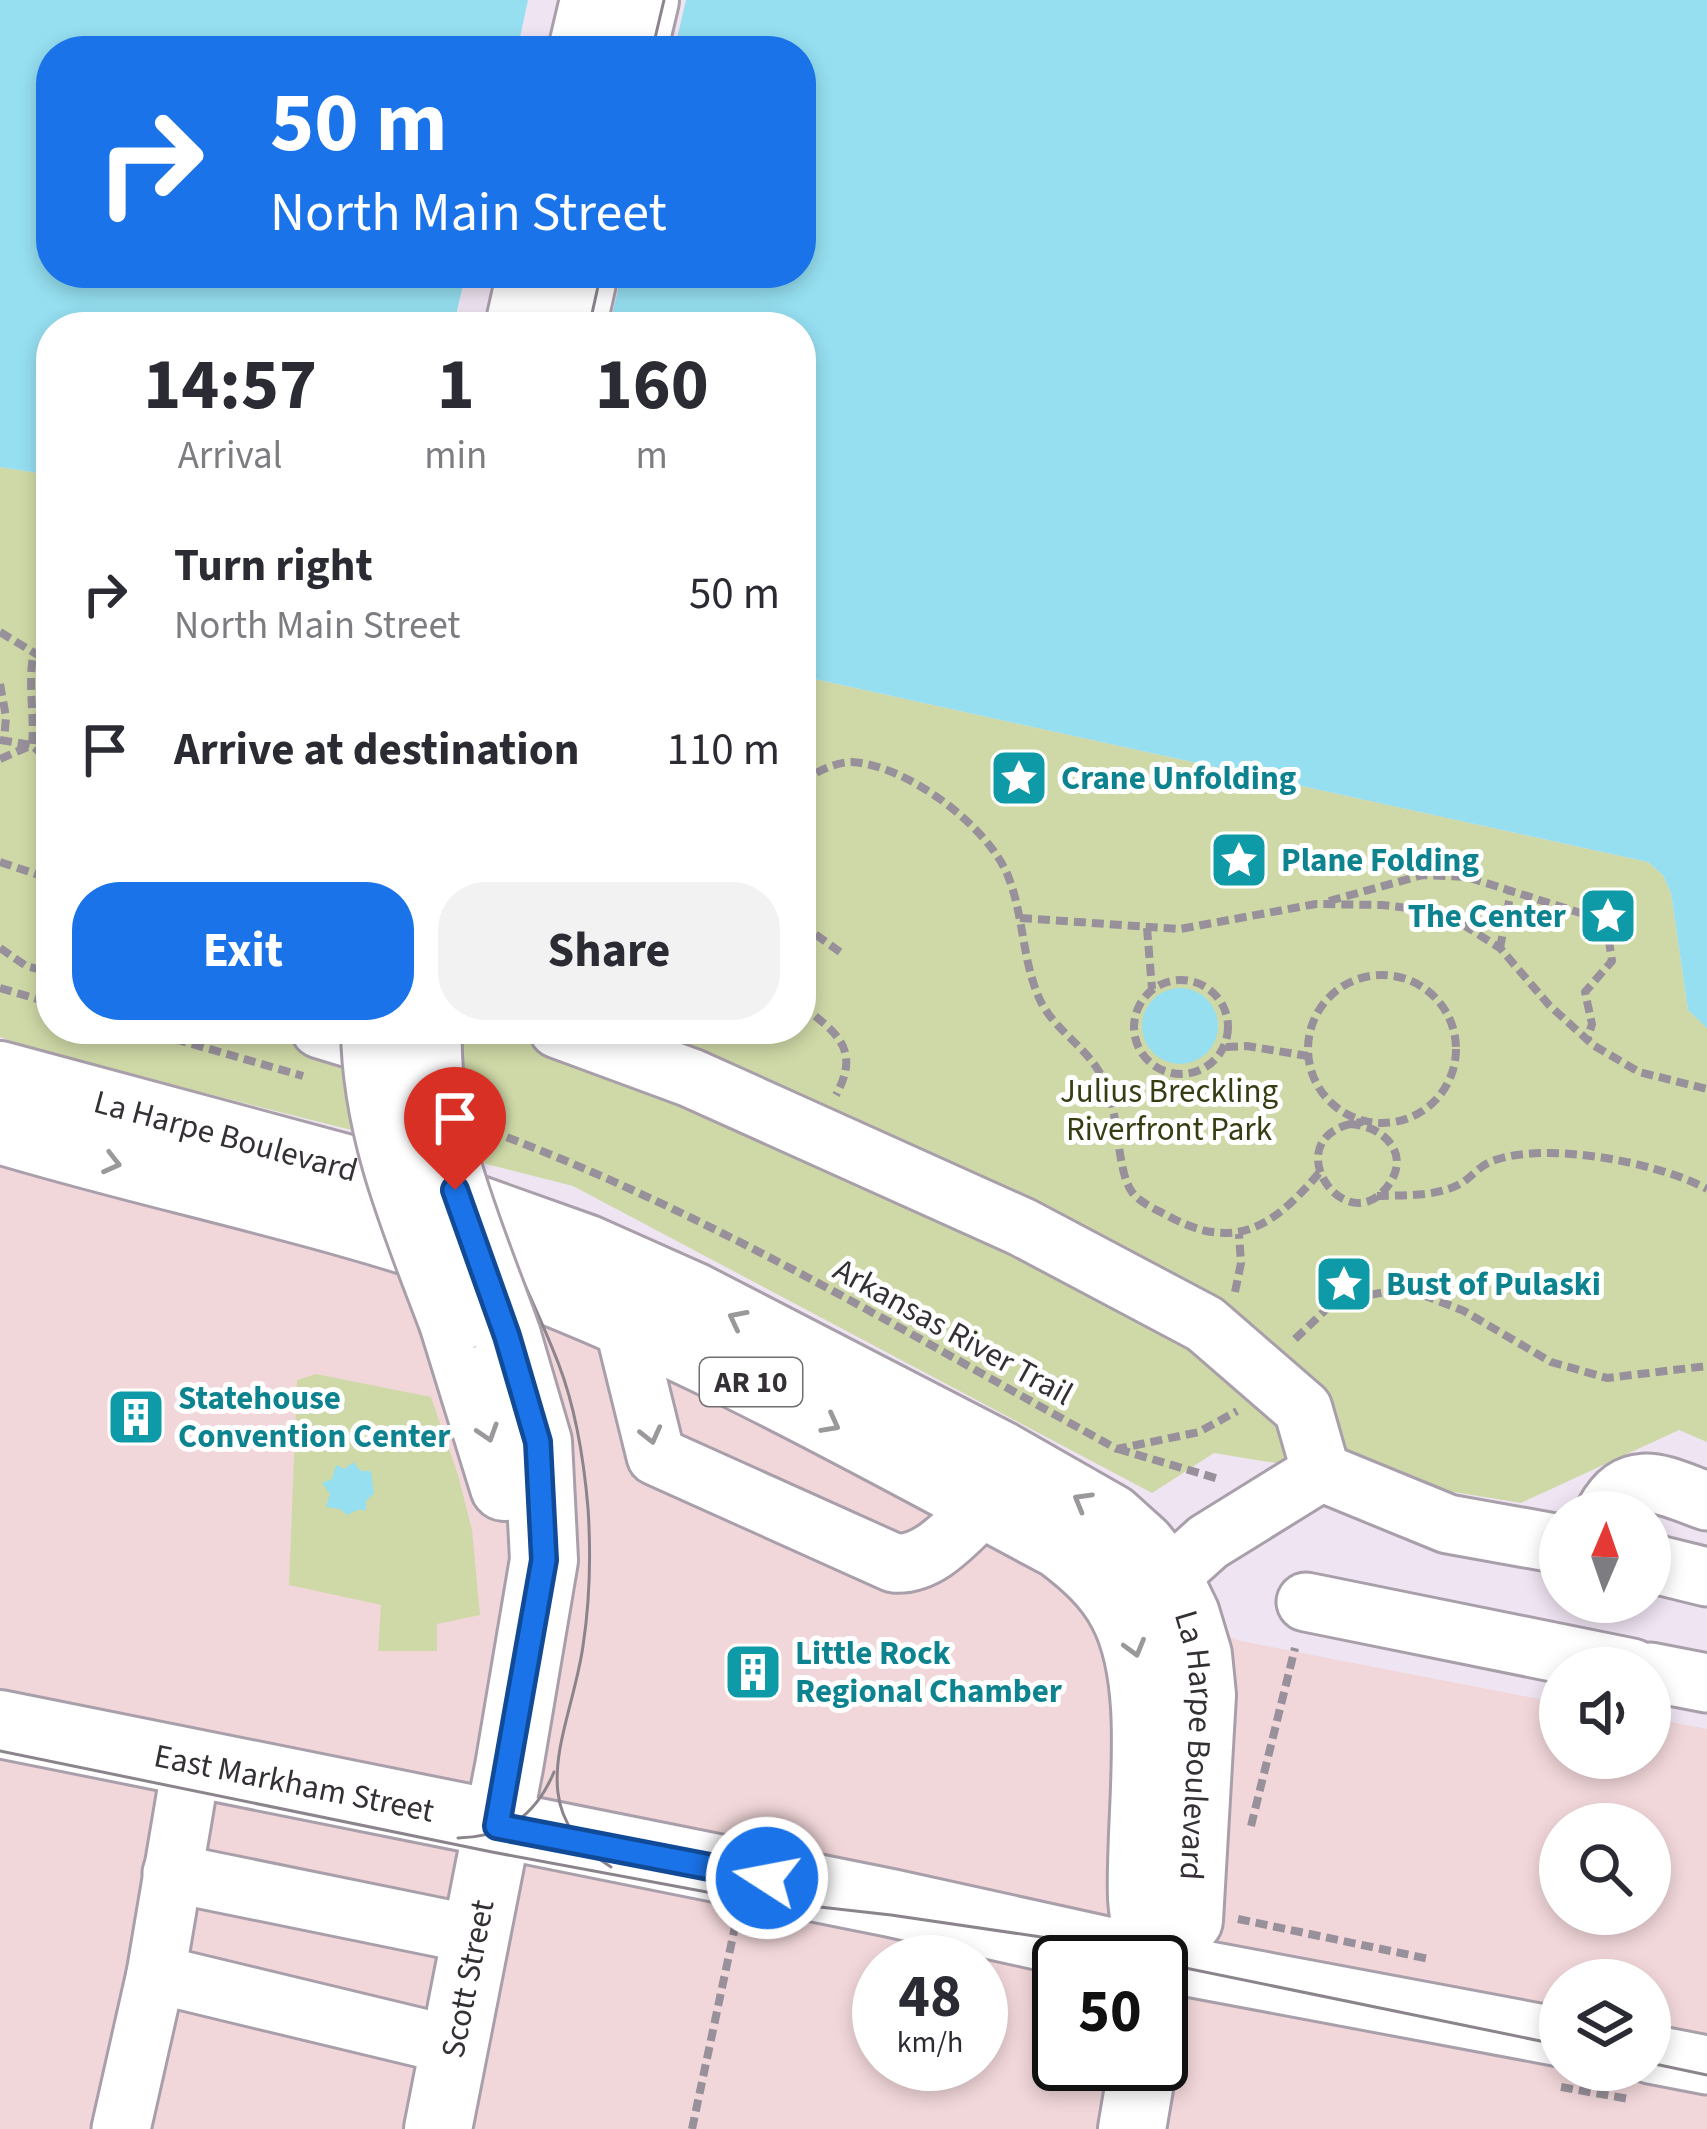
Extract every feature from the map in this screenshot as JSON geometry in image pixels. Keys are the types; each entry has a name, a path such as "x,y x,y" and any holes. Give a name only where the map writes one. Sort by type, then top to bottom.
{"main road":[{"path":"586,36 594,0"},
{"path":"637,36 645,0"},
{"path":"376,1044 375,1082 393,1160 480,1329"},
{"path":"427,1044 426,1068 480,1329"},
{"name":"La Harpe Boulevard","path":"0,1075 408,1186 585,1248 695,1297 1112,1518 1168,1578 1198,1654 1202,1695 1189,1921 1178,1935"},
{"name":"La Harpe Boulevard","path":"0,1130 382,1231 494,1270 707,1359 1060,1545 1090,1568 1123,1613 1137,1648 1144,1685 1142,1897 1151,1935"},
{"name":"Scott Street","path":"438,2129 533,1631 526,1563 480,1329"},
{"name":"East Markham Street","path":"0,1724 1035,1935"},
{"path":"1132,2129 1138,2091"}],"street":[{"path":"600,1044 692,1078 1022,1227 1205,1324 1303,1409 1303,1484"},
{"path":"623,1322 656,1456 894,1563 910,1565 924,1559 985,1505"},
{"path":"1620,1491 1649,1481 1707,1501"},
{"path":"1168,1578 1208,1542 1303,1484 1448,1524 1539,1540"},
{"path":"1671,1568 1707,1577"},
{"path":"1306,1601 1539,1649"},
{"path":"1671,1676 1707,1683"},
{"path":"121,2129 156,1974 192,1761"},
{"path":"172,1873 476,1935"},
{"path":"1188,1968 1539,2033"},
{"path":"156,1974 455,2046"},
{"path":"1671,2058 1707,2065"}],"path":[{"path":"0,632 34,652 30,668 35,710 32,745"},
{"path":"0,684 6,717 2,740 36,749"},
{"path":"0,759 32,745"},
{"path":"816,776 849,762 904,778 955,810 994,848 1008,876 1040,999 1060,1029 1099,1070 1120,1130 1124,1173 1133,1193 1146,1204 1206,1234 1239,1234 1272,1216 1318,1173"},
{"path":"0,862 36,874"},
{"path":"1020,918 1180,929 1316,904 1423,875 1466,877 1606,920 1612,961 1586,992 1592,1024 1587,1040"},
{"path":"1500,948 1511,891"},
{"path":"1316,904 1443,912 1500,948 1587,1040 1639,1072 1707,1089"},
{"path":"1147,928 1152,988"},
{"path":"816,935 843,954"},
{"path":"0,948 36,968"},
{"path":"1364,1122 1325,1098 1313,1078 1309,1033 1318,1011 1333,993 1375,975 1399,977 1421,985 1439,1001 1457,1043 1455,1067 1431,1106 1411,1118 1388,1124 1349,1124 1321,1144 1318,1173 1325,1186 1344,1200 1457,1186 1487,1163 1528,1151 1554,1150 1668,1171 1707,1189"},
{"path":"1182,980 1211,989 1228,1016 1225,1047 1205,1068 1192,1073 1167,1072 1153,1065 1138,1046 1134,1035 1137,1009 1152,988 1182,980"},
{"path":"0,988 36,999"},
{"path":"815,1133 845,1078 849,1056 816,1019"},
{"path":"241,1044 322,1056"},
{"path":"1225,1047 1308,1056"},
{"path":"1349,1124 1379,1129 1389,1139 1396,1171 1377,1196"},
{"name":"Arkansas River Trail","path":"476,1126 583,1165 687,1214 1117,1449 1303,1484"},
{"path":"1117,1449 1199,1432 1243,1408 1299,1334 1334,1302 1385,1292 1418,1293 1449,1305 1551,1361 1607,1378 1707,1366"},
{"path":"1250,1827 1306,1601"},
{"path":"692,2129 738,1914"},
{"path":"1228,1917 1449,1963"}],"shaded area":[{"path":"0,1153 313,1238 595,1336 1035,1568 1241,1641 1539,1699 1539,1779 1671,1779 1671,1722 1707,1729 1707,2129 0,2129"}],"green space":[{"name":"Julius Breckling Riverfront Park","path":"0,467 36,473 36,1044 816,1044 816,679 1648,862 1663,875 1671,893 1688,1010 1707,1028 1707,1442 1679,1430 1521,1503 1214,1453 1152,1493 573,1186 46,1053 0,1037"},
{"path":"316,1374 431,1397 472,1530 480,1615 437,1624 437,1651 378,1651 381,1605 289,1585 297,1380"}],"water":[{"path":"0,0 1707,0 1707,1028 1688,1010 1671,893 1663,875 1648,862 816,679 816,312 36,312 36,473 0,467"},
{"path":"1180,988 1207,999 1218,1026 1207,1053 1180,1064 1153,1053 1142,1026 1153,999"},
{"path":"353,1462 361,1471 371,1471 374,1493 366,1501 366,1510 347,1515 326,1507 330,1494 322,1483 332,1479 336,1465 345,1469"}],"pier":[{"path":"528,0 686,0 678,36 520,36"},
{"path":"462,288 618,288 613,312 457,312"}],"tram line":[{"path":"656,36 664,0"},
{"path":"592,312 598,288"},
{"path":"447,1044 459,1118 472,1160 559,1365 578,1436 590,1560 583,1646 562,1738 558,1794 566,1820 583,1845 611,1867"},
{"path":"0,1751 739,1898 1032,1936"},
{"path":"458,1838 491,1833 517,1821 538,1800 554,1772"},
{"path":"1188,1969 1539,2041"},
{"path":"1671,2067 1707,2075"}],"place":[{"name":"Crane Unfolding","path":"1019,778"},
{"name":"Plane Folding","path":"1239,860"},
{"name":"The Center","path":"1608,916"},
{"name":"Bust of Pulaski","path":"1344,1284"},
{"name":"Statehouse Convention Center","path":"136,1417"},
{"name":"Little Rock Regional Chamber","path":"753,1672"}],"route":[{"path":"455,1190 507,1336 538,1442 544,1560 497,1826 767,1878"}]}
